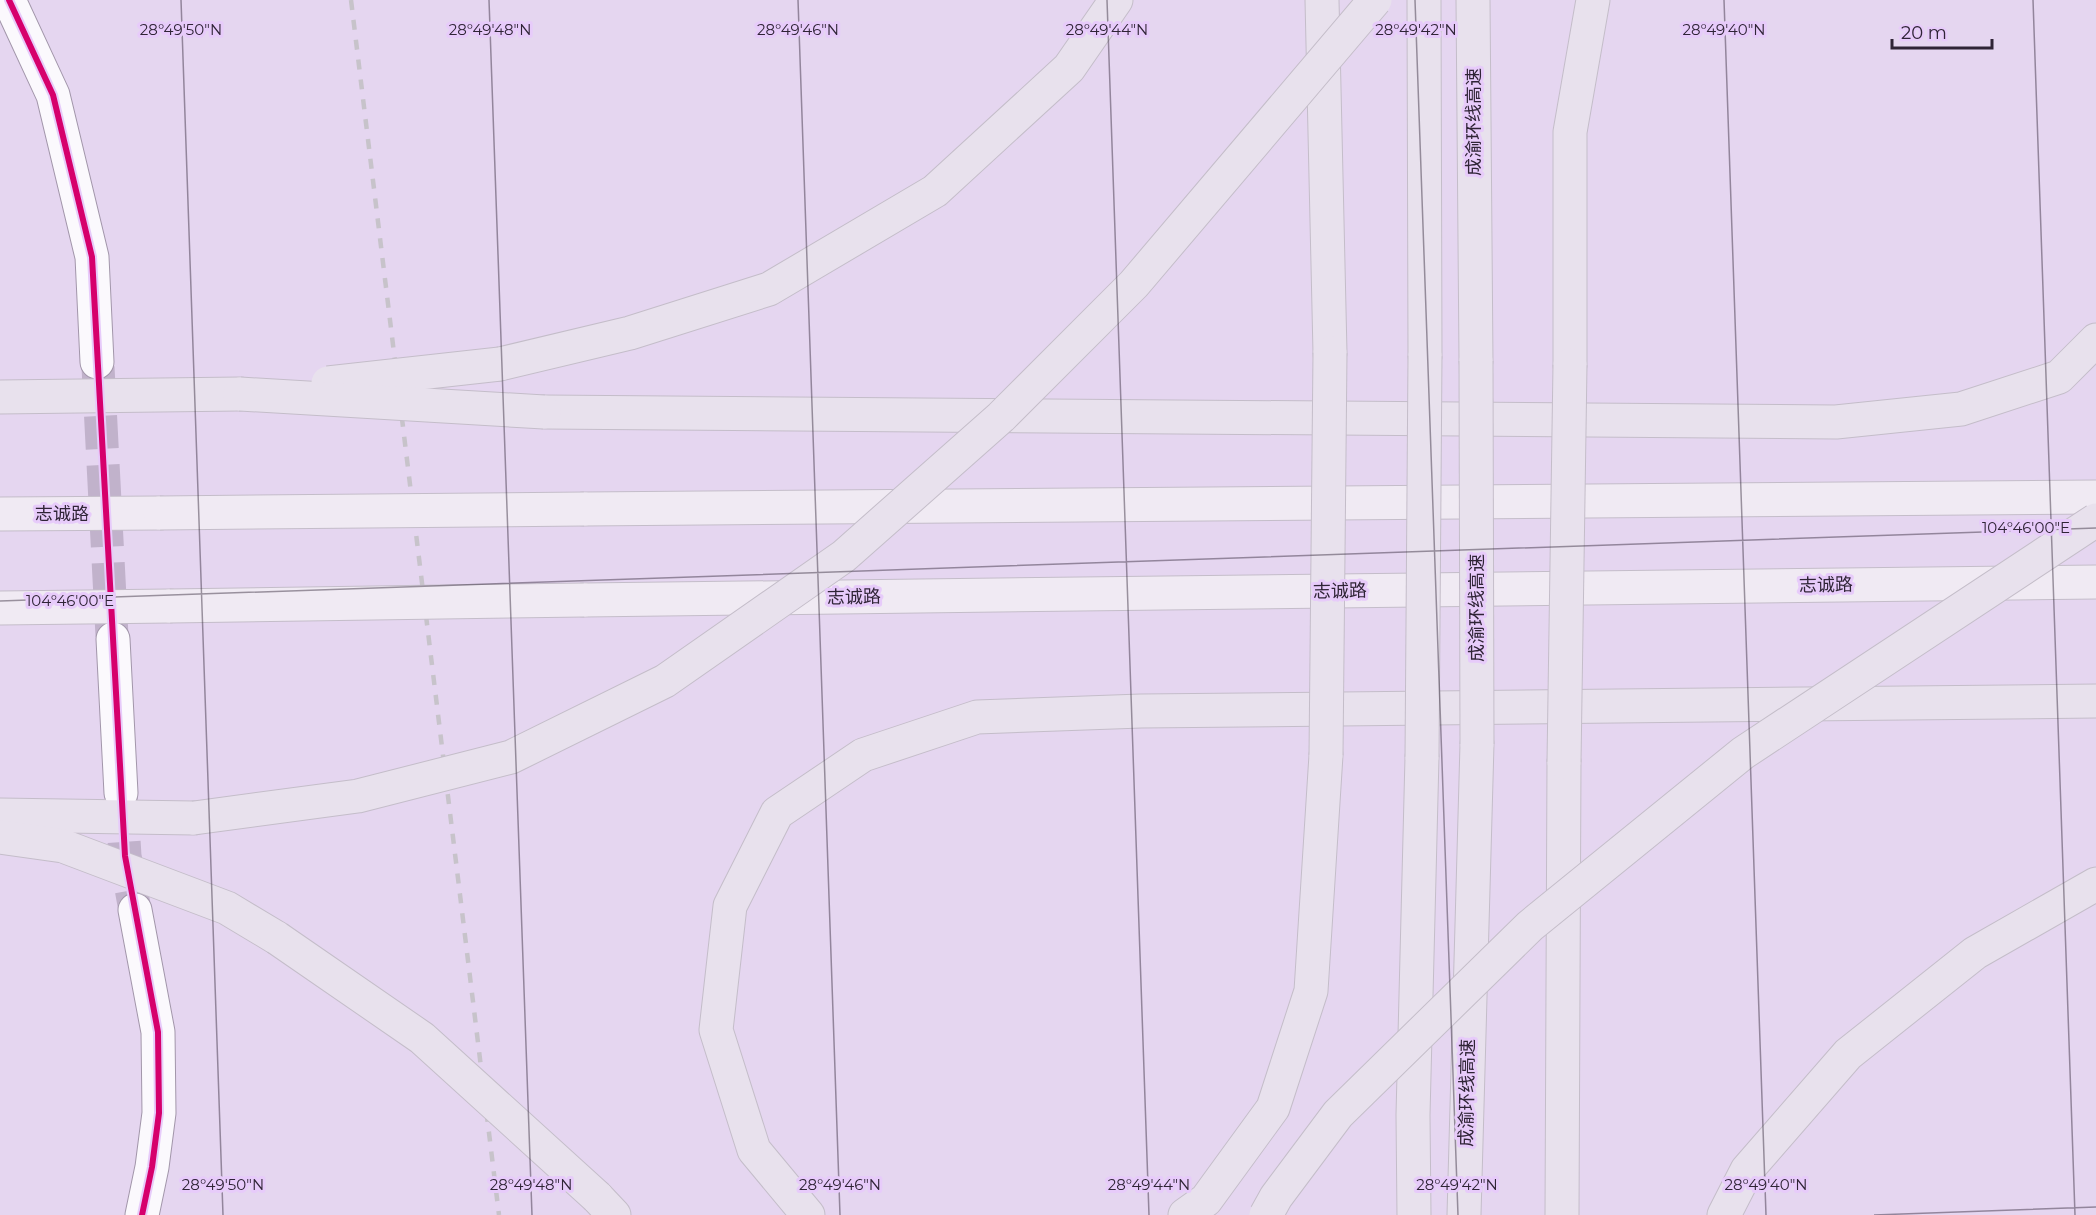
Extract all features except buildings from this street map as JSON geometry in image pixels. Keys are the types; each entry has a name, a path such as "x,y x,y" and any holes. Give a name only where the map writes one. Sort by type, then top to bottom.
{"highway":[{"path":"240,394 500,364 630,333 769,289 935,191 1070,68 1116,0"},
{"path":"1185,1215 1206,1200 1273,1108 1311,991 1326,754 1330,353 1322,0"},
{"path":"0,815 194,818 358,796 511,757 665,681 844,556 1000,417 1134,284 1374,0"},
{"path":"1413,1215 1413,1114 1422,757 1425,356 1424,0"},
{"name":"成渝环线高速","path":"1464,1215 1477,744 1473,0"},
{"path":"1562,1215 1570,132 1593,0"},
{"path":"0,397 240,394 544,412 1836,422 1962,410 2059,377 2096,340"},
{"path":"1266,1215 1276,1197 1338,1114 1530,926 1743,753 2096,520"},
{"path":"808,1215 754,1150 716,1030 730,906 777,813 863,755 977,717 1141,711 2096,701"},
{"path":"0,837 63,846 226,908 277,938 422,1038 606,1206"},
{"path":"1724,1215 1748,1170 1848,1054 1975,952 2096,884"}],"main road":[{"name":"志诚路","path":"0,514 2096,497"},
{"name":"志诚路","path":"0,608 2096,582"}],"street":[{"path":"9,0 52,95 67,153 92,257 98,362"},
{"path":"113,639 121,793"},
{"path":"135,910 158,1032 159,1113 152,1167 142,1215"}],"tunnel":[{"path":"98,367 112,636"},
{"path":"121,793 125,856 135,910"}],"railway":[{"path":"351,0 499,1215"}],"cycle path":[{"path":"9,0 53,95 92,257 125,856 158,1032 159,1113 152,1167 142,1215"}]}
